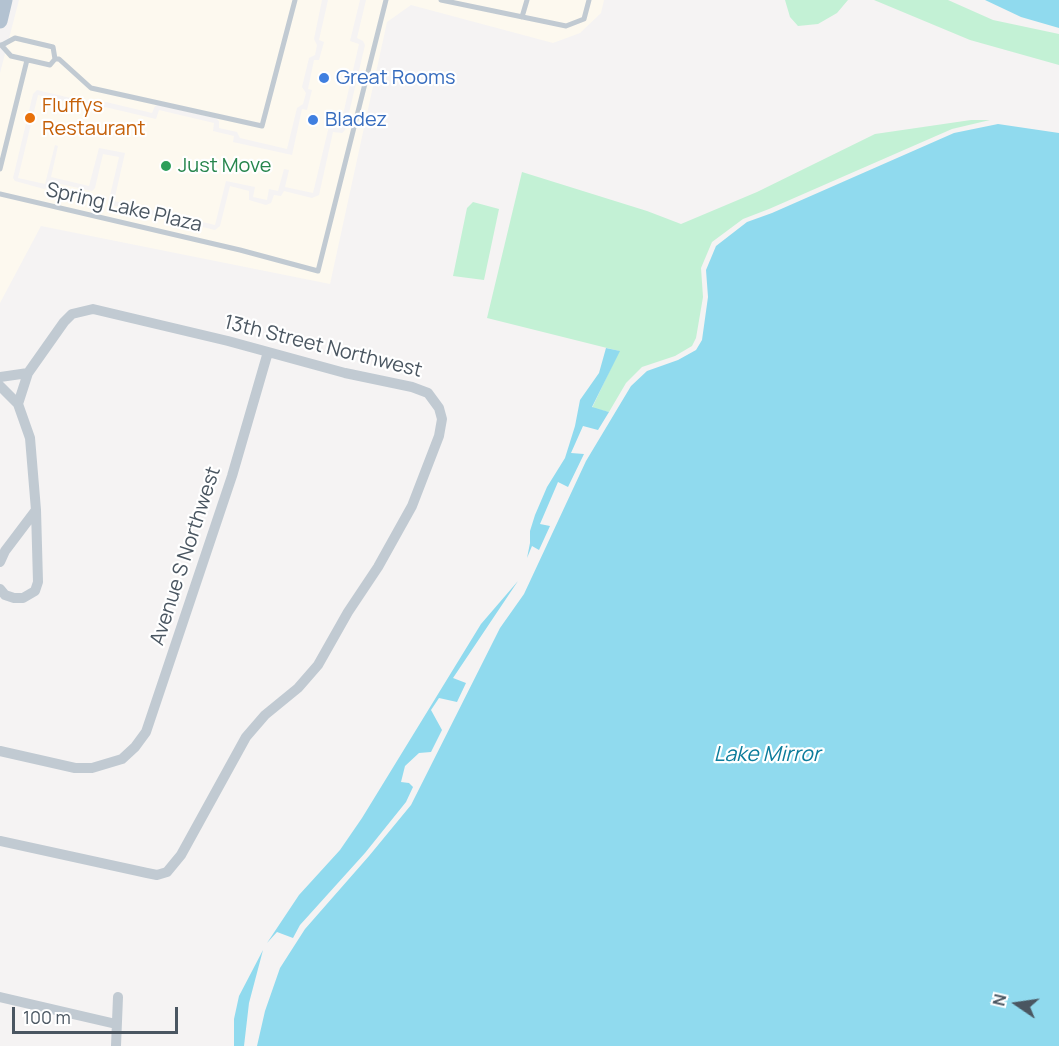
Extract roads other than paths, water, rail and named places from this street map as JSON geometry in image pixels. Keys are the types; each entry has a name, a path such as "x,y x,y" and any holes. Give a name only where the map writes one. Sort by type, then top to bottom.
{"main road":[{"path":"0,21 5,0"}],"street":[{"name":"13th Street Northwest","path":"0,841 157,875 167,872 181,855 246,737 265,715 298,688 318,665 406,517 439,436 442,418 439,408 428,393 419,389 345,373 93,309 72,315 64,321 28,373 18,404"},
{"name":"Avenue S Northwest","path":"0,751 75,768 101,767 119,760 135,747 146,732 232,476 268,352"},
{"path":"0,378 28,373"},
{"path":"0,386 18,404 30,438 39,560 38,582 35,591 23,598 14,598 5,595 0,589"},
{"path":"0,562 5,551 36,510"},
{"path":"0,997 116,1024"},
{"path":"116,1046 117,997"}],"lane":[{"path":"55,59 59,59 91,88 262,126 295,0"},
{"name":"Spring Lake Plaza","path":"0,195 240,250 318,271 386,0"},
{"path":"441,0 566,26 584,19 589,0"},
{"path":"522,17 527,0"},
{"path":"15,38 53,47 55,59 50,65 11,56 1,45 15,38"},
{"path":"0,169 27,60"}],"water":[{"path":"985,0 1059,0 1059,28 1021,17"},
{"name":"Lake Mirror","path":"998,124 1059,133 1059,1046 257,1046 265,1011 280,968 305,929 411,805 500,628 524,594 586,461 631,386 647,371 678,360 696,350 702,340 708,297 706,270 716,246 747,222 954,133"},
{"path":"606,348 620,351 592,407 609,412 598,430 583,426 571,453 584,454 568,487 558,482 540,524 550,526 539,550 532,546 527,558 530,531 535,515 547,487 565,458 580,400 599,373"},
{"path":"518,581 453,678 466,683 457,702 439,698 431,710 442,730 431,752 419,753 405,766 401,782 409,783 413,787 406,802 365,853 300,925 293,938 277,932 267,943 299,895 340,850 481,624"},
{"path":"263,950 249,1003 244,1046 234,1046 234,1019 239,996"}],"place":[{"name":"Great Rooms","path":"324,78"},
{"name":"Fluffys Restaurant","path":"30,118"},
{"name":"Bladez","path":"313,120"},
{"name":"Just Move","path":"166,166"}]}
